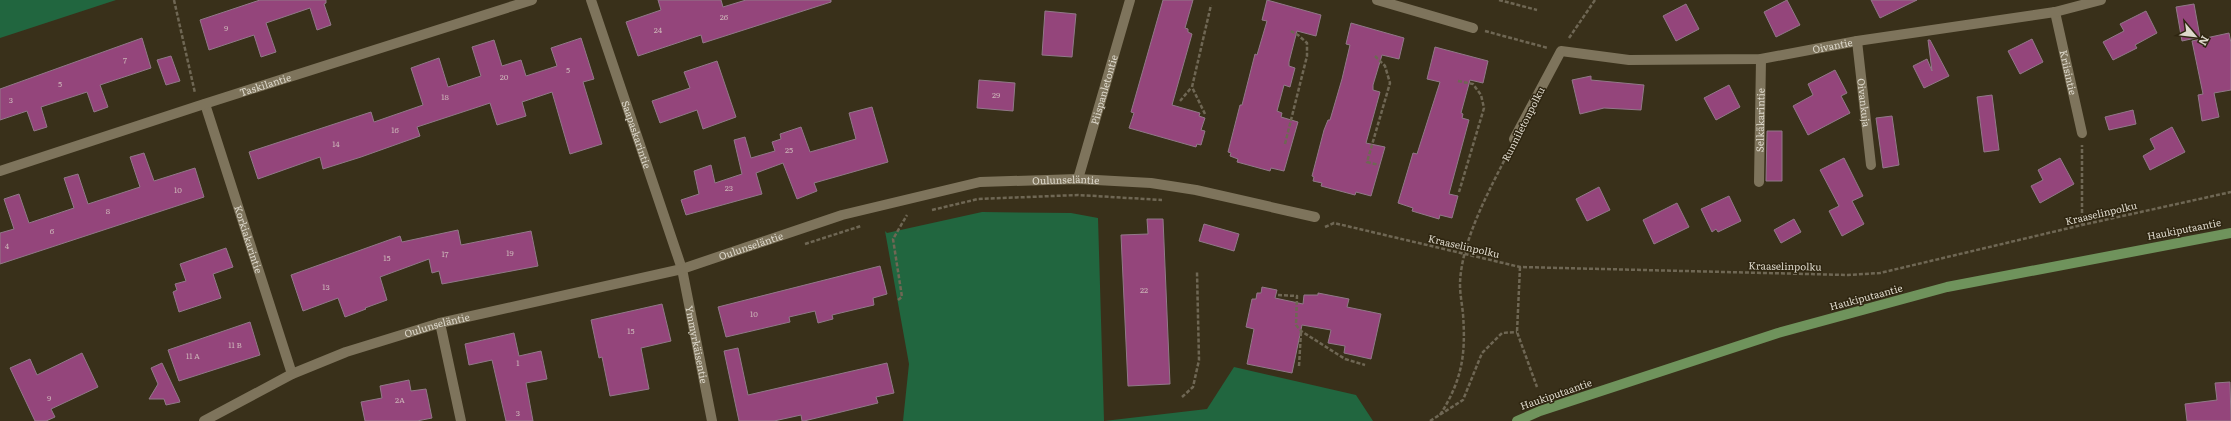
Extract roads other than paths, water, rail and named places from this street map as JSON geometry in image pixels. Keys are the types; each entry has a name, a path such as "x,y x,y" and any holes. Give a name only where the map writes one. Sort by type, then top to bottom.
{"main road":[{"name":"Haukiputaantie","path":"1517,421 1540,411 1778,333 1947,287 2231,233"}],"street":[{"name":"Taskilantie","path":"0,171 201,105 532,0"},
{"name":"Saapaskarintie","path":"591,0 682,269"},
{"name":"Piispanletontie","path":"1078,179 1130,0"},
{"path":"1377,0 1473,28"},
{"name":"Oivantie","path":"1561,51 1629,60 1761,59 1857,41 2055,12 2101,0"},
{"name":"Kriisintie","path":"2055,12 2082,133"},
{"name":"Oivankuja","path":"1857,41 1871,165"},
{"name":"Runniletonpolku","path":"1514,139 1561,51"},
{"name":"Selkäkarintie","path":"1760,182 1761,59"},
{"name":"Korkiakarintie","path":"201,105 292,374"},
{"name":"Oulunseläntie","path":"204,421 292,374 346,352 440,323 682,269 842,215 980,182 1078,179 1151,183 1196,190 1315,217"},
{"name":"Ymmyrkäisentie","path":"682,269 712,421"},
{"path":"440,323 461,421"}]}
